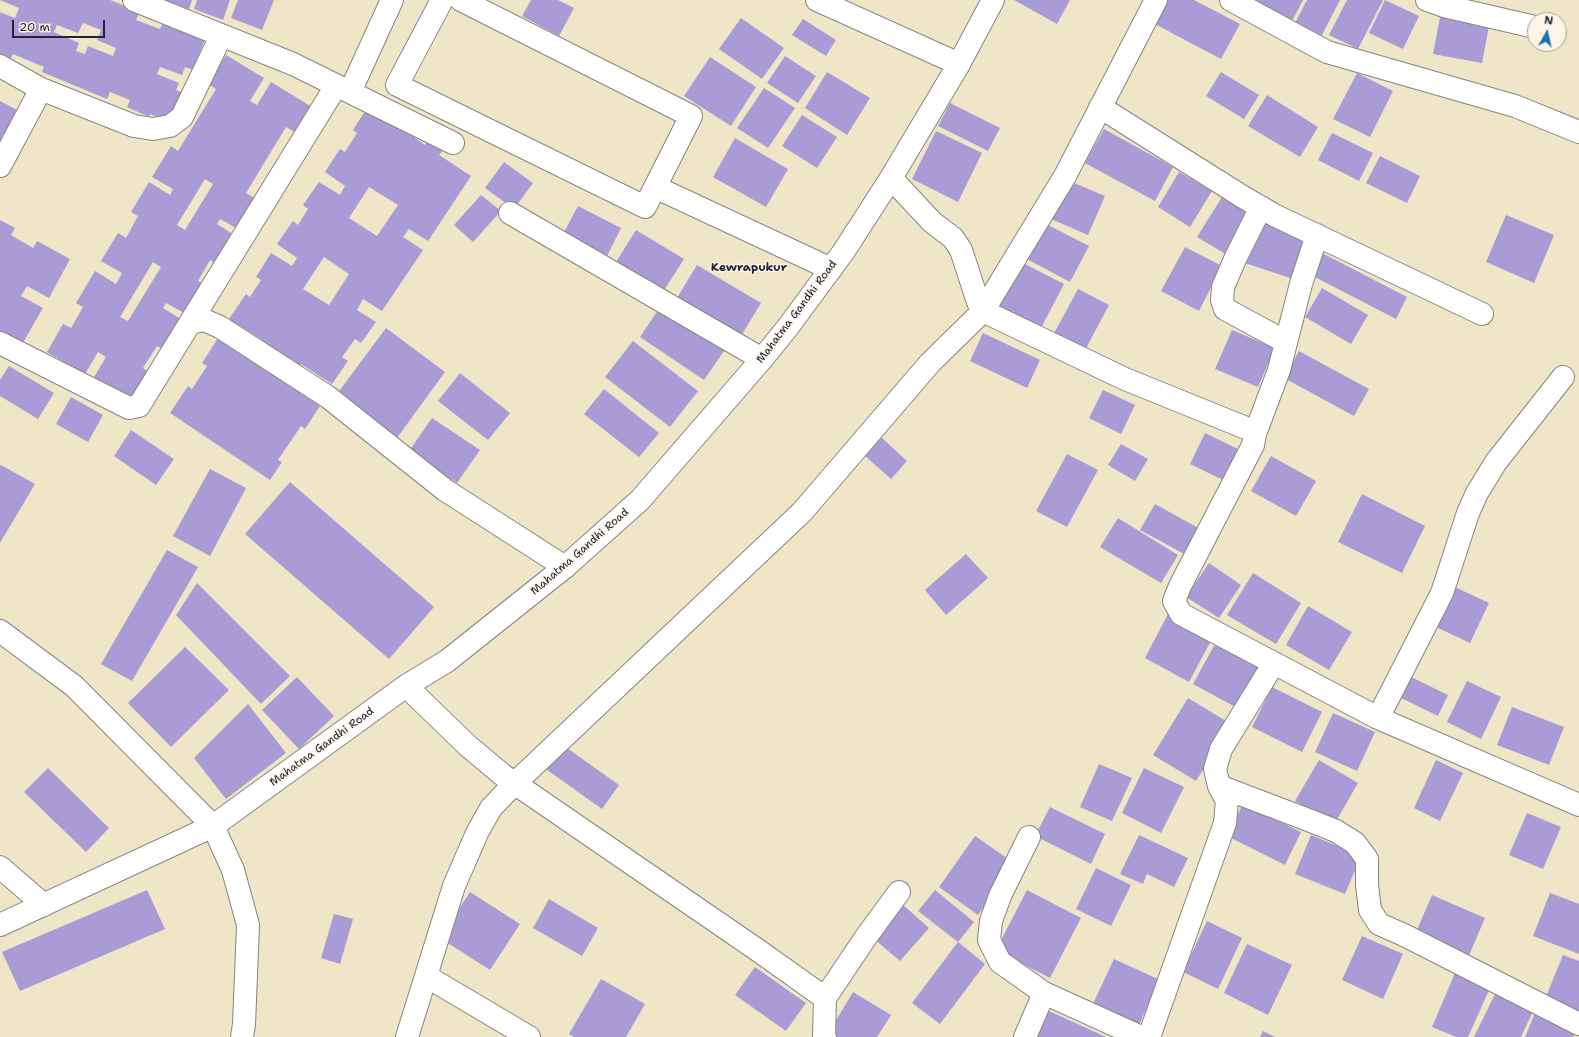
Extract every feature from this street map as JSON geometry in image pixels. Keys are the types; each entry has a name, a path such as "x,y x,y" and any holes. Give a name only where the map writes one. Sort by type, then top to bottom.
{"street":[{"path":"134,0 293,64 453,143"},
{"path":"0,342 129,408 139,406 190,323 343,89 392,0"},
{"path":"442,0 397,85 645,207 691,116 461,0"},
{"path":"817,0 959,64"},
{"name":"Mahatma Gandhi Road","path":"0,925 213,826 406,686 447,662 565,567 640,500 762,359 831,269 891,178 959,64 993,0"},
{"path":"406,1037 454,886 477,833 490,808 509,780 802,512 981,306 1065,176 1156,0"},
{"path":"1231,0 1327,52 1515,106 1579,132"},
{"path":"1427,0 1444,6 1527,25"},
{"path":"0,66 41,89 134,126 152,129 170,126 182,117 221,36"},
{"path":"0,166 41,89"},
{"path":"1100,108 1261,207 1317,236 1482,314"},
{"path":"891,178 932,222 953,238 961,250 981,306 1125,379 1252,430 1255,434"},
{"path":"655,187 831,269"},
{"path":"1261,207 1236,257 1223,288 1222,300 1225,309 1286,342"},
{"path":"510,213 762,359"},
{"path":"1317,236 1301,284 1279,370 1255,434 1253,445 1180,586 1174,601 1181,614 1378,718 1579,805"},
{"path":"190,323 204,320 220,327 322,393 445,490 565,567"},
{"path":"1378,718 1442,592 1468,513 1477,493 1496,462 1563,377"},
{"path":"0,631 74,686 213,826 233,870 248,925 244,1024 242,1037"},
{"path":"1149,1037 1225,823 1227,801 1219,786 1215,769 1221,749 1274,663"},
{"path":"406,686 468,746 509,780 759,951 825,998"},
{"path":"1219,786 1336,831 1355,843 1367,859 1370,910 1379,924 1412,939 1579,1024"},
{"path":"1029,837 1000,896 992,921 989,940 1000,962 1044,993 1141,1037"},
{"path":"0,867 44,905"},
{"path":"825,1037 825,998 866,937 899,892"},
{"path":"426,976 529,1037"},
{"path":"1025,1037 1044,993"}],"building":[{"path":"0,0 110,0 140,12 136,20 160,29 163,22 205,39 193,70 185,67 182,75 160,67 157,74 179,83 176,90 183,93 171,123 150,114 149,117 127,107 130,100 110,92 107,99 42,72 44,67 13,54 9,62 0,58 0,12 15,18 19,8","holes":["83,23 101,30 97,40 116,48 113,56 88,46 85,54 76,51 79,43 54,32 57,25 78,33"]},
{"path":"164,0 192,0 189,9"},
{"path":"197,0 230,0 223,20 194,9"},
{"path":"238,0 274,0 262,30 231,18"},
{"path":"531,0 558,0 574,8 559,36 522,16"},
{"path":"1014,0 1070,0 1057,24"},
{"path":"1161,0 1194,0 1240,24 1221,59 1149,21"},
{"path":"1253,0 1303,0 1292,21"},
{"path":"1307,0 1340,0 1321,37 1295,23"},
{"path":"1347,0 1383,0 1358,49 1329,35"},
{"path":"1385,0 1419,16 1403,49 1369,33"},
{"path":"1440,17 1489,26 1482,63 1433,54"},
{"path":"741,18 784,48 762,79 719,49"},
{"path":"803,19 836,40 826,56 792,35"},
{"path":"226,55 264,78 250,101 257,105 271,82 312,107 296,133 286,127 246,193 256,199 238,229 220,219 217,224 234,235 216,264 210,260 198,281 204,284 186,314 166,303 163,308 181,319 163,349 157,346 143,368 149,372 131,402 93,379 106,357 98,352 85,374 47,352 63,324 71,328 83,307 76,303 95,271 116,284 122,273 101,261 118,233 126,238 138,216 131,212 149,182 170,195 173,189 152,177 171,146 178,151 216,89 208,84","holes":["205,179 213,184 185,230 177,225","153,262 161,267 128,321 120,317"]},
{"path":"785,56 816,76 798,103 767,83"},
{"path":"710,57 756,87 731,126 684,96"},
{"path":"827,72 870,98 847,135 805,108"},
{"path":"1221,72 1259,95 1244,119 1206,96"},
{"path":"1357,73 1393,91 1370,137 1333,119"},
{"path":"764,88 795,108 768,148 737,128"},
{"path":"1267,95 1318,127 1300,157 1248,126"},
{"path":"0,101 17,110 6,130 8,131 0,146"},
{"path":"950,103 1000,128 988,151 938,126"},
{"path":"367,108 400,129 403,124 418,134 415,138 425,145 428,140 443,150 439,155 471,176 428,241 409,229 403,237 423,250 382,311 363,299 357,310 376,322 361,343 355,339 342,357 348,361 332,384 301,364 298,369 280,357 283,354 276,349 274,353 258,343 261,339 229,319 246,294 250,297 261,280 256,277 271,253 292,266 297,258 277,244 293,221 298,225 308,209 303,205 319,182 340,195 345,186 325,172 340,149 345,152 357,133 353,130","holes":["369,187 398,205 377,236 349,218","324,257 349,274 329,305 303,289"]},
{"path":"802,115 837,137 817,168 782,146"},
{"path":"1104,129 1173,167 1155,201 1085,163"},
{"path":"936,131 982,153 958,202 912,179"},
{"path":"1332,133 1373,153 1359,181 1318,160"},
{"path":"735,138 788,169 766,207 713,177"},
{"path":"1380,156 1420,176 1407,203 1366,183"},
{"path":"504,162 533,183 514,209 485,188"},
{"path":"1179,172 1212,191 1190,227 1158,207"},
{"path":"1067,180 1105,196 1088,235 1051,219"},
{"path":"481,195 501,211 473,242 454,225"},
{"path":"1222,197 1254,217 1229,256 1197,237"},
{"path":"578,206 621,228 607,256 563,234"},
{"path":"1506,215 1554,235 1534,283 1486,262"},
{"path":"1260,219 1308,235 1293,279 1245,263"},
{"path":"0,220 15,228 11,235 33,248 37,241 70,259 49,298 27,286 21,296 43,308 20,348 0,337"},
{"path":"1044,223 1089,246 1070,282 1025,258"},
{"path":"636,230 684,259 663,292 616,262"},
{"path":"1185,247 1222,266 1199,311 1161,291"},
{"path":"1322,253 1407,297 1396,319 1311,275"},
{"path":"1019,261 1064,284 1041,328 996,305"},
{"path":"697,265 761,303 741,336 677,298"},
{"path":"1322,288 1368,315 1351,344 1305,317"},
{"path":"1078,289 1109,305 1083,354 1052,337"},
{"path":"662,304 726,348 704,380 640,337"},
{"path":"386,328 445,372 394,442 334,398"},
{"path":"1232,330 1275,348 1258,387 1215,369"},
{"path":"983,333 1040,360 1027,388 970,361"},
{"path":"218,338 250,360 253,356 266,364 263,369 271,374 274,369 288,384 320,406 305,429 301,426 278,460 282,462 270,480 170,413 188,386 192,389 207,366 202,363"},
{"path":"633,341 698,391 670,427 605,377"},
{"path":"1299,351 1369,389 1354,416 1284,378"},
{"path":"9,366 54,393 38,419 0,396 0,380"},
{"path":"460,373 510,413 488,440 438,401"},
{"path":"604,389 659,433 639,457 584,414"},
{"path":"1103,390 1135,405 1121,434 1089,418"},
{"path":"71,397 103,415 88,442 56,424"},
{"path":"432,418 480,450 457,483 409,451"},
{"path":"131,430 174,459 156,485 114,456"},
{"path":"1205,433 1240,450 1225,481 1190,464"},
{"path":"881,437 907,461 891,479 864,455"},
{"path":"1121,444 1148,459 1135,481 1108,465"},
{"path":"1067,454 1098,470 1067,527 1036,511"},
{"path":"1271,456 1316,481 1296,516 1251,491"},
{"path":"1,465 35,484 0,543 0,466"},
{"path":"210,469 246,488 210,556 173,536"},
{"path":"290,482 434,607 389,659 245,534"},
{"path":"1362,494 1425,526 1402,573 1338,542"},
{"path":"1155,504 1200,529 1186,555 1140,530"},
{"path":"1118,518 1178,555 1161,583 1100,547"},
{"path":"167,550 198,567 132,681 101,664"},
{"path":"966,554 988,578 946,615 925,590"},
{"path":"1209,563 1241,585 1219,618 1186,597"},
{"path":"1253,573 1301,603 1276,644 1227,615"},
{"path":"197,583 290,676 261,704 176,615"},
{"path":"1455,587 1489,603 1470,643 1436,627"},
{"path":"1308,606 1352,632 1329,670 1286,645"},
{"path":"1168,614 1213,637 1189,682 1145,658"},
{"path":"1215,644 1262,669 1239,709 1193,684"},
{"path":"185,647 229,690 171,747 128,703"},
{"path":"1403,673 1448,695 1438,716 1393,694"},
{"path":"297,677 334,716 299,749 262,710"},
{"path":"1467,681 1501,697 1481,739 1447,722"},
{"path":"1272,687 1322,712 1302,752 1252,727"},
{"path":"1188,698 1231,724 1196,781 1153,755"},
{"path":"248,704 286,753 226,799 194,758"},
{"path":"1512,707 1564,727 1549,765 1497,745"},
{"path":"1333,713 1375,732 1357,771 1315,752"},
{"path":"560,743 619,785 602,809 543,767"},
{"path":"1319,760 1358,783 1335,823 1295,801"},
{"path":"1436,760 1463,773 1440,821 1414,808"},
{"path":"1099,764 1132,778 1112,821 1080,807"},
{"path":"48,768 109,828 86,852 24,792"},
{"path":"1144,768 1184,787 1161,833 1122,813"},
{"path":"1243,804 1301,832 1285,865 1227,836"},
{"path":"1050,807 1105,834 1091,864 1035,836"},
{"path":"1527,813 1561,827 1543,869 1509,855"},
{"path":"1139,835 1188,858 1174,887 1147,874 1143,884 1120,874"},
{"path":"1311,835 1361,856 1345,894 1295,874"},
{"path":"975,836 1014,863 978,915 939,887"},
{"path":"1096,868 1131,885 1111,926 1076,909"},
{"path":"147,890 165,929 20,991 2,952"},
{"path":"935,890 974,922 958,942 918,911"},
{"path":"1027,890 1081,918 1050,978 996,950"},
{"path":"470,892 520,924 490,970 440,938"},
{"path":"1550,893 1579,904 1579,954 1533,936"},
{"path":"1432,895 1485,918 1467,960 1414,937"},
{"path":"549,899 598,928 582,956 533,928"},
{"path":"903,905 929,928 900,961 874,939"},
{"path":"334,914 353,919 340,964 321,958"},
{"path":"1207,921 1242,938 1218,989 1183,972"},
{"path":"1362,936 1403,954 1383,999 1342,980"},
{"path":"958,942 985,964 940,1024 912,1003"},
{"path":"1247,944 1292,965 1268,1015 1224,993"},
{"path":"1563,955 1579,961 1579,1013 1545,999"},
{"path":"1114,959 1160,980 1137,1029 1091,1008"},
{"path":"755,967 806,1003 786,1031 735,995"},
{"path":"1455,973 1490,988 1468,1037 1456,1037 1432,1027"},
{"path":"601,979 645,1004 626,1037 574,1037 569,1034"},
{"path":"1497,990 1534,1009 1521,1037 1474,1037"},
{"path":"853,992 891,1015 877,1037 837,1037 829,1032"},
{"path":"1047,1010 1106,1037 1035,1037"},
{"path":"1535,1013 1576,1030 1573,1037 1525,1037"},
{"path":"1263,1031 1275,1037 1260,1037"}],"district":[{"name":"Kewrapukur","path":"749,268"}]}
